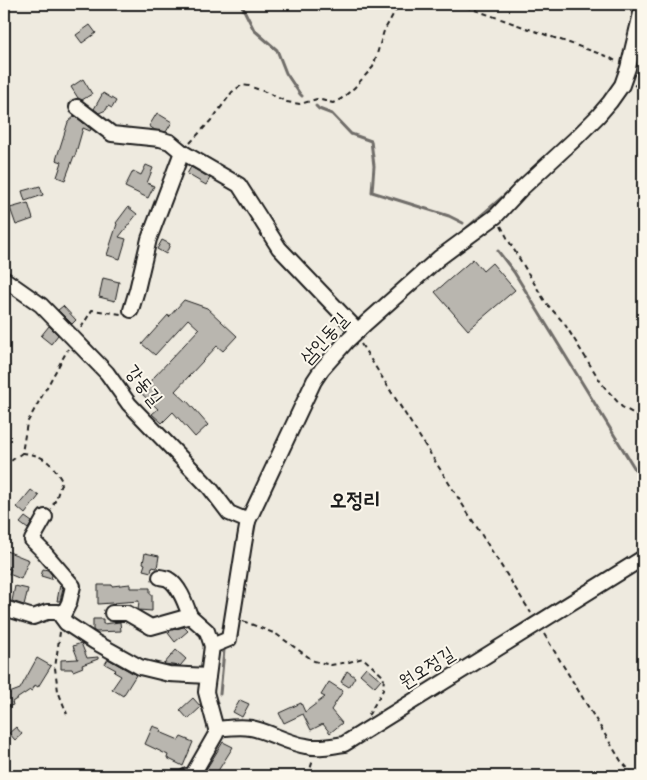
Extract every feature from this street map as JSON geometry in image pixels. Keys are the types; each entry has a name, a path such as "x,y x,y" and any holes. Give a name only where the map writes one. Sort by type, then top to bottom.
{"street":[{"name":"삼인동길","path":"212,646 229,639 248,521 314,381 332,356 356,332 439,258 496,216 521,189 575,140 598,116 622,85 628,68 643,4"},
{"path":"77,107 112,134 170,142 182,152 239,185 279,248 356,332"},
{"path":"131,310 149,239 182,152"},
{"name":"강동길","path":"4,279 40,305 107,373 129,404 210,488 229,513 248,521"},
{"path":"46,517 32,540 73,586 69,603 62,617"},
{"name":"원오정길","path":"216,728 252,728 307,747 344,744 643,558"},
{"path":"160,577 170,580 178,589 190,616 207,631 212,646 206,692 216,734 193,774 187,776"},
{"path":"4,608 33,617 47,612 58,612 66,623 95,642 140,667 169,674 208,676"},
{"path":"112,613 127,613 151,627 190,616"}],"path":[{"path":"182,152 214,117 232,92 242,85 268,93 286,102 300,104 317,99 333,102 340,99 354,88 373,67 384,31 399,4"},
{"path":"458,4 609,57 628,68"},
{"path":"496,216 546,303 564,322 602,384 622,407 643,417"},
{"path":"22,454 27,422 92,310 121,314 131,310"},
{"path":"356,332 621,761 635,776"},
{"path":"4,466 22,454 29,454 44,458 56,470 62,481 56,499 46,517"},
{"path":"62,617 55,668 58,691 66,714"},
{"path":"232,618 276,634 314,661 332,664 363,658 384,677 383,690 365,720"},
{"path":"308,776 311,764 321,747"},
{"path":"625,776 629,770"}],"building":[{"path":"90,25 96,33 82,43 76,35"},
{"path":"83,79 92,94 82,100 78,98 71,87"},
{"path":"103,93 116,101 112,108 108,106 106,110 99,113 94,109"},
{"path":"157,113 172,122 166,132 155,130 149,126"},
{"path":"75,116 91,129 90,131 83,128 75,156 65,180 57,177 62,162 56,160 68,122"},
{"path":"146,165 153,168 147,183 154,186 148,198 125,187 133,171 141,175"},
{"path":"191,167 210,178 206,185 187,174"},
{"path":"40,186 43,195 25,201 22,191"},
{"path":"28,203 33,219 16,225 10,208"},
{"path":"128,207 137,214 119,237 126,239 120,259 107,255 116,223"},
{"path":"162,240 170,244 166,254 157,249"},
{"path":"473,259 483,271 492,263 515,290 468,330 435,292"},
{"path":"103,278 119,282 115,301 99,297"},
{"path":"184,300 207,308 237,336 223,351 217,346 175,391 187,401 208,425 195,437 173,412 162,423 152,414 158,409 140,392 199,329 188,319 155,355 142,344"},
{"path":"63,306 76,320 72,324 58,310"},
{"path":"49,326 58,335 51,344 41,336"},
{"path":"31,490 39,496 25,514 17,507"},
{"path":"25,517 32,522 28,529 20,523"},
{"path":"4,550 29,560 21,579 9,574 11,569 4,568"},
{"path":"145,553 159,556 157,568 152,567 151,572 143,570"},
{"path":"43,569 48,570 52,575 51,579 41,576"},
{"path":"130,584 130,588 150,588 152,611 138,610 139,601 98,604 98,585"},
{"path":"60,585 63,588 60,601 57,601"},
{"path":"15,586 28,589 24,605 12,601"},
{"path":"93,619 103,619 103,624 120,622 121,631 96,632 93,630"},
{"path":"184,627 188,631 175,642 168,633 171,630"},
{"path":"81,643 87,658 98,657 98,659 82,665 83,667 73,671 72,669 61,669 61,660 78,659 73,646"},
{"path":"176,650 186,659 180,666 164,664"},
{"path":"37,658 51,666 38,687 35,685 32,691 30,690 12,702 13,705 4,708 4,695 20,689"},
{"path":"108,659 136,675 123,696 112,689 121,676 114,672 116,670 105,664"},
{"path":"366,667 381,680 375,687 360,674"},
{"path":"347,671 355,677 349,687 341,682"},
{"path":"329,682 343,691 331,710 342,723 330,733 323,724 311,730 303,714 284,723 279,713 301,703 305,712 325,697 321,695"},
{"path":"193,698 201,707 188,719 180,710"},
{"path":"240,700 249,704 242,717 233,712"},
{"path":"153,726 161,729 160,732 179,740 181,737 193,742 183,766 167,758 168,755 145,744"},
{"path":"16,727 22,734 15,740 9,733"},
{"path":"223,742 233,747 216,774 222,776 202,776"}],"waterway":[{"path":"241,4 254,30 277,50 286,73 302,96"},
{"path":"316,106 332,114 351,134 371,141 374,166 372,192 449,216 463,223"},
{"path":"460,234 514,187"},
{"path":"498,251 514,272 643,482"},
{"path":"220,694 224,650"}],"district":[{"name":"오정리","path":"355,503"}]}
